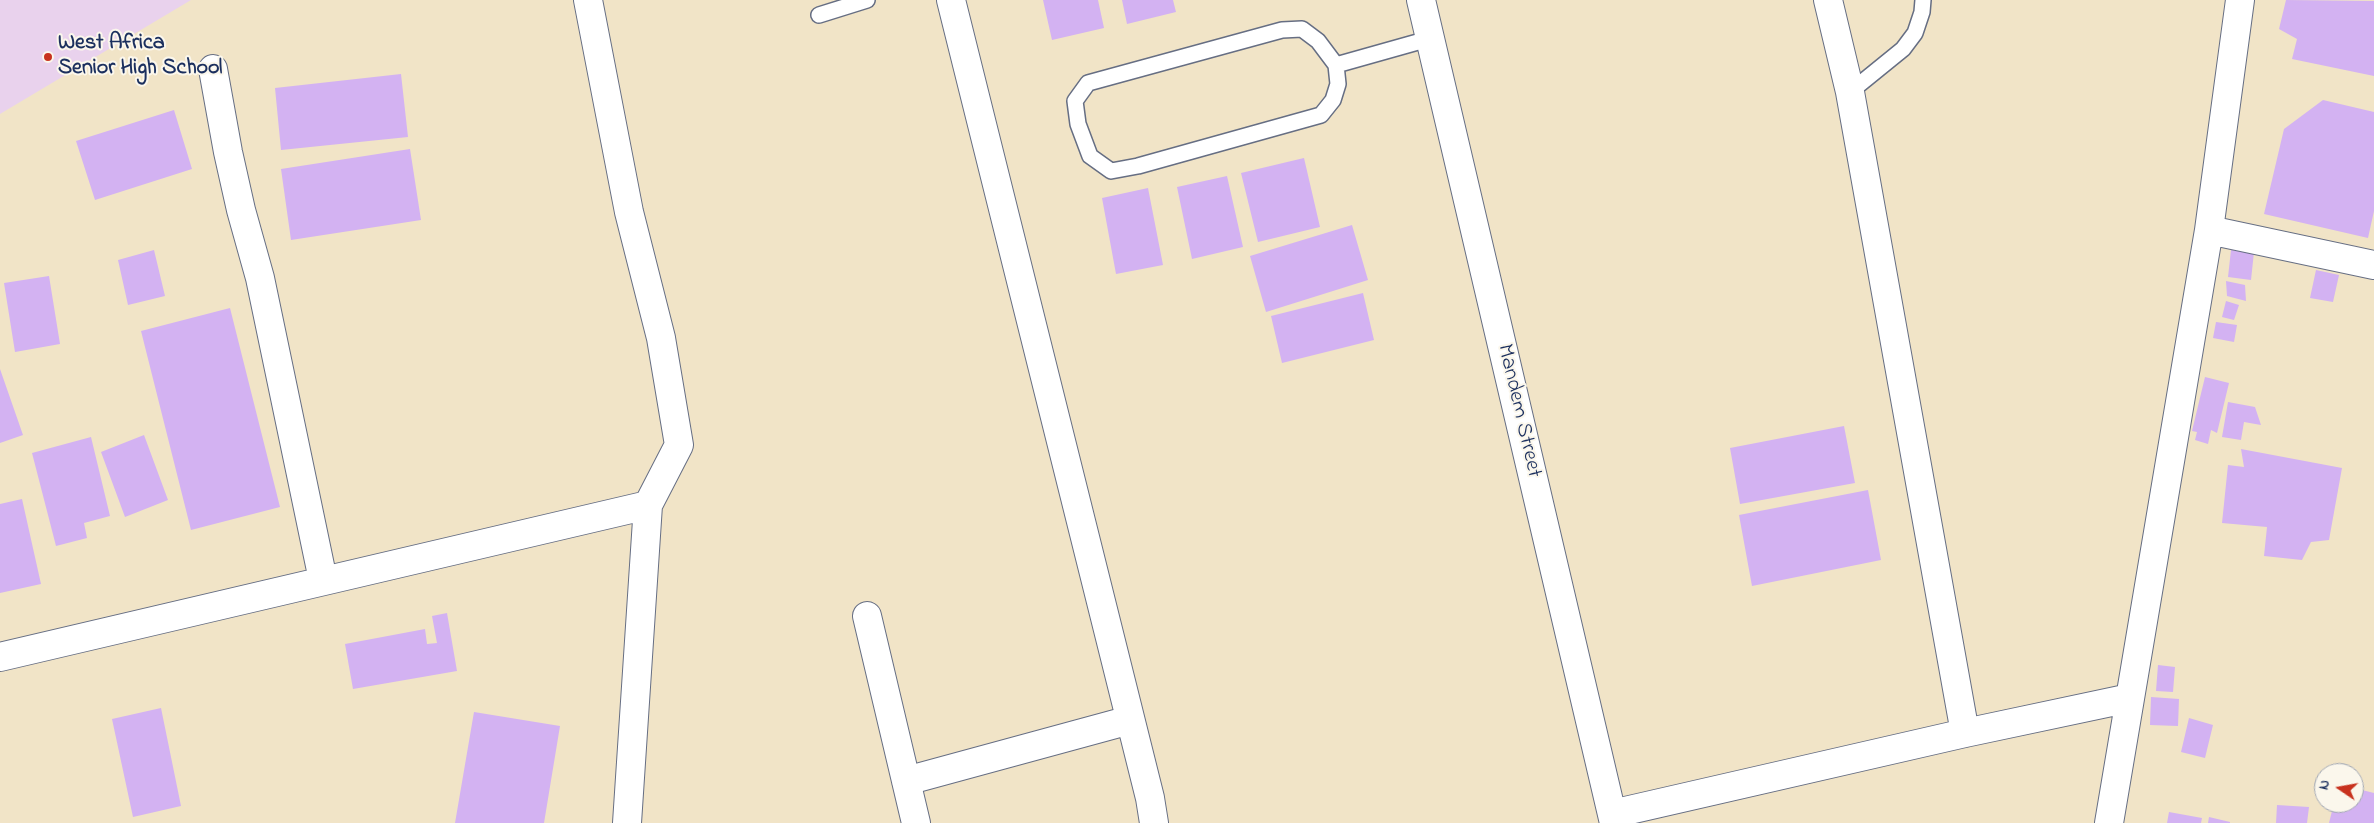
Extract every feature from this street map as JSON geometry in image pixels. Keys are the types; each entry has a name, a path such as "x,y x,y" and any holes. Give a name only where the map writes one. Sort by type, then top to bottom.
{"street":[{"path":"588,0 629,212 661,338 678,445 648,505 627,823"},
{"path":"951,0 1154,823"},
{"name":"Mandem Street","path":"1421,0 1432,38 1613,819"},
{"path":"1828,0 1850,92 1965,733"},
{"path":"2109,823 2209,230 2240,0"},
{"path":"214,69 230,162 260,278 323,580"},
{"path":"2209,230 2374,265"},
{"path":"0,657 648,505"},
{"path":"867,616 916,823"},
{"path":"1613,819 1965,733 2130,698"},
{"path":"906,781 1130,720"}],"lane":[{"path":"819,15 867,0"},
{"path":"1850,92 1903,48 1914,33 1922,12 1923,0"},
{"path":"1302,29 1318,41 1336,65 1338,84 1333,100 1321,115 1138,166 1111,171 1090,156 1078,124 1074,101 1088,82 1282,30 1302,29"},
{"path":"1336,65 1432,38"}],"shaded area":[{"name":"West Africa Senior High School","path":"0,0 191,0 0,114"}],"building":[{"path":"1043,0 1098,0 1104,28 1052,40"},
{"path":"1122,0 1173,0 1176,12 1127,24"},
{"path":"2286,0 2374,1 2374,76 2292,59 2297,39 2279,29"},
{"path":"401,74 408,137 281,150 275,88"},
{"path":"2323,100 2374,112 2374,211 2368,238 2264,214 2284,129"},
{"path":"174,110 192,169 95,200 76,141"},
{"path":"410,149 421,220 291,240 281,169"},
{"path":"1304,158 1320,227 1258,242 1241,173"},
{"path":"1227,176 1243,247 1192,259 1177,187"},
{"path":"1148,188 1163,265 1116,274 1102,198"},
{"path":"1352,225 1368,280 1266,312 1250,256"},
{"path":"154,250 165,296 128,305 118,260"},
{"path":"2231,250 2254,252 2251,280 2228,277"},
{"path":"2316,270 2339,275 2333,302 2310,298"},
{"path":"49,276 60,344 15,352 4,283"},
{"path":"2226,281 2245,285 2246,301 2227,296"},
{"path":"1363,293 1374,340 1282,363 1271,316"},
{"path":"2226,301 2239,305 2234,320 2222,317"},
{"path":"230,308 280,507 191,530 141,331"},
{"path":"2216,322 2237,325 2234,342 2213,338"},
{"path":"0,369 23,435 0,443"},
{"path":"2205,377 2229,383 2217,433 2211,430 2208,444 2195,440 2197,432 2192,431"},
{"path":"2228,402 2255,407 2261,425 2244,422 2241,440 2222,437"},
{"path":"1844,426 1855,483 1740,504 1730,448"},
{"path":"144,435 168,500 125,517 101,452"},
{"path":"91,437 110,516 84,523 87,538 56,546 32,453"},
{"path":"2241,449 2342,468 2329,540 2311,542 2302,560 2264,556 2267,527 2222,523 2228,465 2244,467"},
{"path":"1868,490 1881,560 1752,586 1739,515"},
{"path":"22,499 41,584 0,593 0,504"},
{"path":"447,613 457,671 353,689 345,644 425,629 427,644 437,643 432,616"},
{"path":"2158,665 2175,667 2173,692 2156,691"},
{"path":"2151,697 2179,699 2178,726 2150,725"},
{"path":"161,708 181,806 133,817 112,719"},
{"path":"474,712 560,726 544,823 455,823"},
{"path":"2189,718 2213,725 2205,758 2181,752"},
{"path":"2364,790 2374,793 2374,823 2329,823 2332,813 2364,813"},
{"path":"2277,805 2309,807 2307,823 2276,823"},
{"path":"2169,812 2202,818 2201,823 2167,823"},
{"path":"2209,817 2230,822 2230,823 2208,823"}],"place":[{"name":"West Africa Senior High School","path":"48,57"}]}
